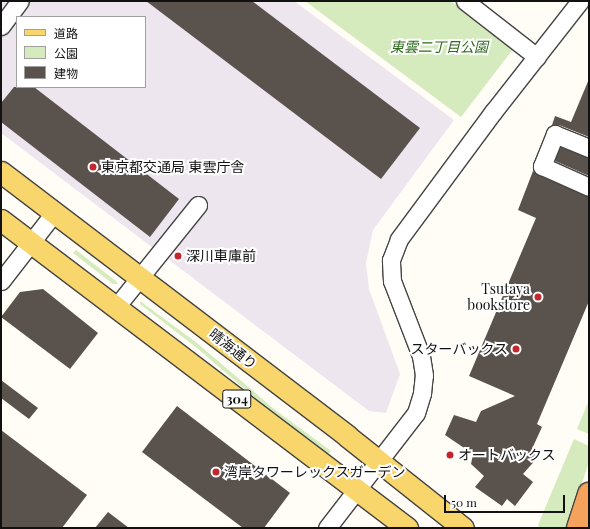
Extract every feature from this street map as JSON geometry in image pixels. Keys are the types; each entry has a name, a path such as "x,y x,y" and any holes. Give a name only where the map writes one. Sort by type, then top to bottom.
{"highway":[{"path":"578,528 589,494"}],"main road":[{"name":"晴海通り","path":"1,172 379,461 463,528"},
{"name":"304","path":"1,220 407,528"}],"street":[{"path":"1,26 20,1"},
{"path":"327,528 416,413 424,383 421,356 392,280 391,260 394,249 399,239 424,204 580,1"},
{"path":"475,5 537,57"},
{"path":"589,148 555,134 542,166 589,187"},
{"path":"116,307 198,205"},
{"path":"1,281 54,213"}],"shaded area":[{"path":"1,1 294,1 454,120 373,230 366,263 369,289 400,374 386,413 369,411 1,133"}],"green space":[{"name":"東雲二丁目公園","path":"305,1 451,1 513,49 461,117"},
{"path":"76,250 118,284 113,284 73,253"},
{"path":"140,301 197,343 274,409 331,451 328,455 262,404 197,348 140,304"},
{"path":"589,400 589,434 577,429"},
{"path":"574,439 589,446 589,462 567,528 539,528 538,525"}],"building":[{"path":"146,1 252,1 420,128 381,179"},
{"path":"589,79 589,137 559,125 552,125 555,116 571,122"},
{"path":"14,87 35,88 179,199 150,237 1,122 1,103"},
{"path":"560,147 589,158 589,176 555,161"},
{"path":"533,171 538,175 589,197 589,301 537,424 542,427 531,451 538,457 523,474 533,482 515,506 507,499 502,506 475,487 484,476 471,464 473,454 445,435 454,415 476,422 481,411 515,396 469,376 536,218 518,210"},
{"path":"43,289 98,333 70,369 1,317 20,292"},
{"path":"1,380 38,408 29,419 1,398"},
{"name":"湾岸タワーレックスガーデン","path":"177,406 290,493 264,528 243,528 142,452"},
{"path":"1,430 87,495 62,528 1,528"},
{"path":"108,512 129,528 95,528"}],"place":[{"name":"東京都交通局 東雲庁舎","path":"93,167"},
{"name":"深川車庫前","path":"178,256"},
{"name":"Tsutaya bookstore","path":"538,297"},
{"name":"スターバックス","path":"516,349"},
{"name":"オートバックス","path":"450,455"},
{"name":"湾岸タワーレックスガーデン","path":"216,472"}]}
